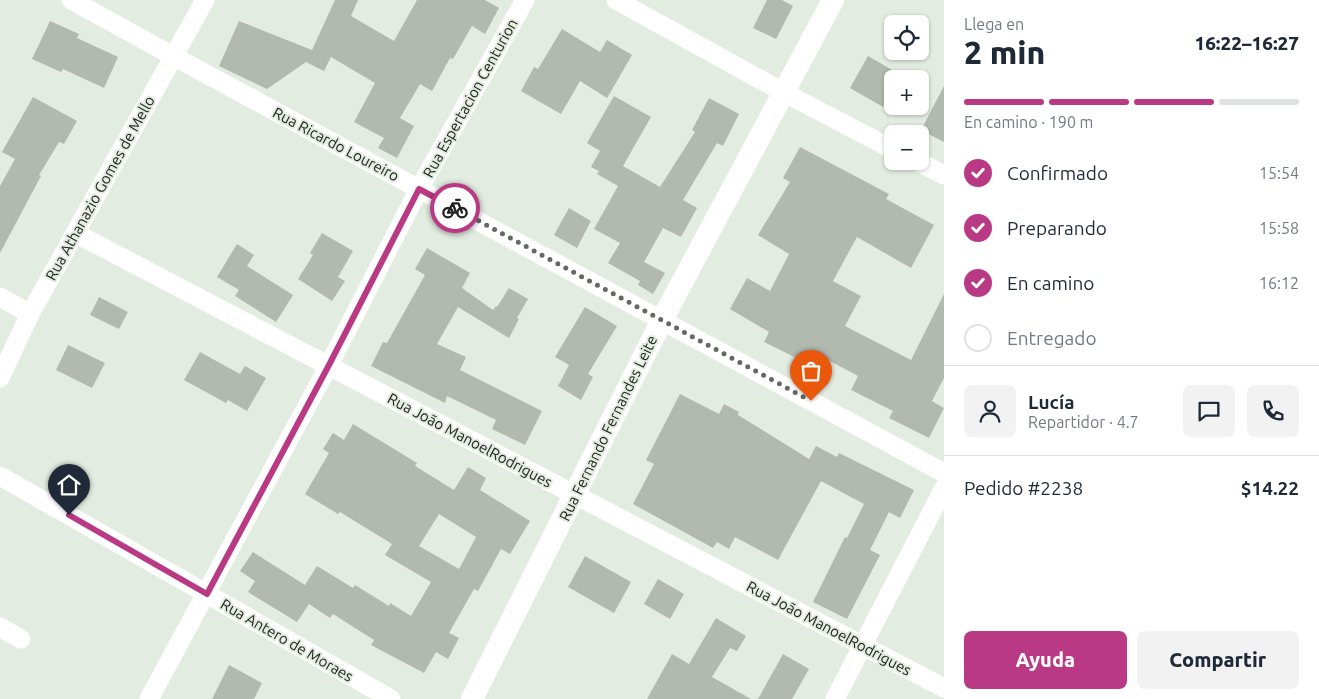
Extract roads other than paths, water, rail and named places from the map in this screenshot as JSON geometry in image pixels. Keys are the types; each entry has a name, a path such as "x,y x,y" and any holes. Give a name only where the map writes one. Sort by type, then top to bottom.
{"street":[{"name":"Rua Ricardo Loureiro","path":"72,0 944,473"},
{"name":"Rua Athanazio Gomes de Mello","path":"0,378 30,314 205,0"},
{"name":"Rua Espertacion Centurion","path":"149,699 329,365 419,189 525,0"},
{"path":"616,0 783,92 884,145"},
{"name":"Rua Fernando Fernandes Leite","path":"472,699 662,320 834,0"},
{"path":"929,167 944,175"},
{"name":"Rua João ManoelRodrigues","path":"75,233 944,688"},
{"path":"0,298 30,314"},
{"name":"Rua Antero de Moraes","path":"0,476 391,699"},
{"path":"835,699 944,488"},
{"path":"0,627 21,639"}]}
